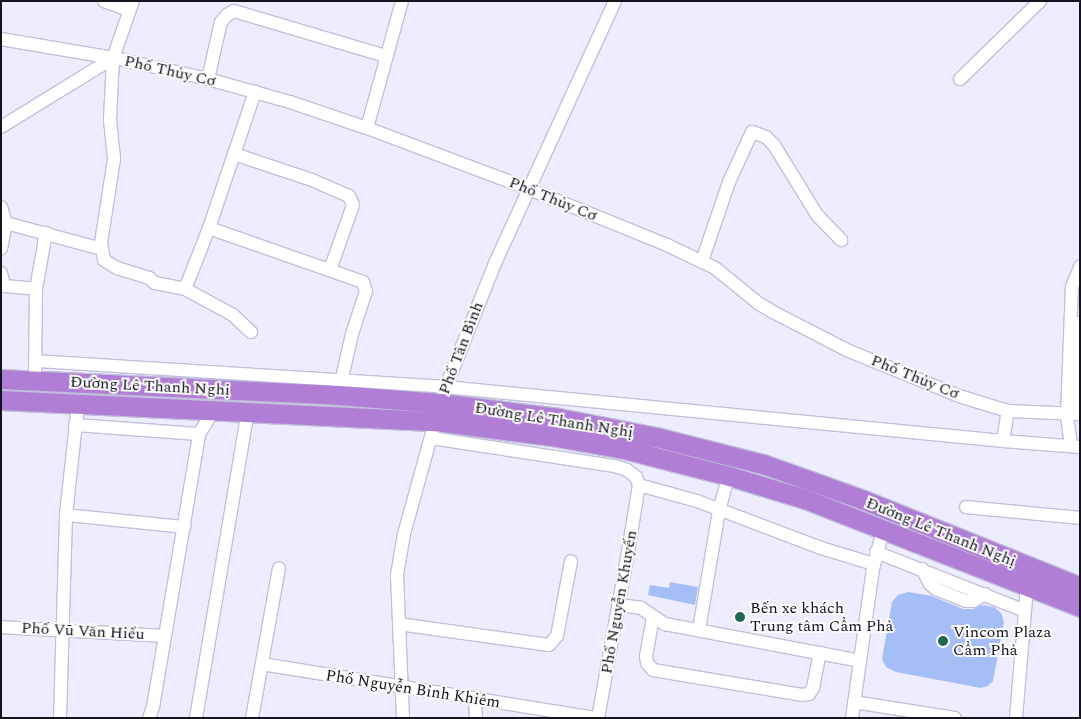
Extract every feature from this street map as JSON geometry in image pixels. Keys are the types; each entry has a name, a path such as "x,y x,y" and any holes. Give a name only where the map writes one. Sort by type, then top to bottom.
{"highway":[{"name":"Đường Lê Thanh Nghị","path":"1,379 340,388 442,395 656,437 762,464 864,500 1080,587"},
{"name":"Đường Lê Thanh Nghị","path":"1,400 248,412 433,430 551,436 624,449 729,476 805,499 1080,607"},
{"path":"729,476 732,457"}],"street":[{"path":"104,1 131,6 113,58 110,120 114,159 102,249 104,260 117,268 133,271 155,283 185,289 233,315 251,332"},
{"path":"367,128 402,1"},
{"name":"Phố Tân Bình","path":"402,718 397,575 404,534 442,395 496,261 615,1"},
{"path":"960,79 1040,1"},
{"path":"208,80 221,22 226,15 234,11 386,56"},
{"name":"Phố Thủy Cơ","path":"1,39 113,58 208,80 255,92 367,128 529,189 667,245 702,261 758,303 850,350 959,396 1008,411 1075,414"},
{"path":"1,127 113,58"},
{"path":"185,289 209,228 255,92"},
{"path":"702,261 729,182 752,132 766,137 774,145 816,215 841,240"},
{"path":"234,154 312,180 349,196 353,205 330,270"},
{"path":"1,207 6,223 1,249"},
{"path":"6,223 102,249"},
{"path":"36,361 340,388 366,286 355,278 209,228"},
{"path":"35,380 36,289 46,233"},
{"path":"442,395 1075,446 1072,287 1078,270"},
{"path":"1,273 4,286 36,289"},
{"path":"60,718 66,515 78,404"},
{"path":"149,718 153,707 199,434 214,410"},
{"path":"1003,441 1008,411"},
{"path":"196,718 248,412"},
{"path":"75,425 199,434"},
{"path":"433,430 615,466 633,473 639,486 697,500 719,510 875,558 922,568 930,584 936,589 973,601 985,594 1025,611"},
{"path":"699,630 719,510 729,476"},
{"name":"Phố Nguyễn Khuyến","path":"597,718 639,486"},
{"path":"966,507 1080,518"},
{"path":"66,515 184,527"},
{"path":"852,718 875,558 883,530"},
{"path":"399,624 549,645 557,636 571,561"},
{"path":"252,718 279,568"},
{"path":"1016,718 1027,586"},
{"path":"618,605 641,608 665,624 860,661"},
{"path":"653,617 646,656 647,662 653,670 802,695 809,694 813,688 820,653"},
{"name":"Phố Vũ Văn Hiếu","path":"1,627 165,636"},
{"name":"Phố Nguyễn Bỉnh Khiêm","path":"262,664 475,698 532,713 597,718"},
{"path":"475,698 476,718"},
{"path":"854,702 955,718"}],"building":[{"path":"670,582 698,587 695,605 648,595 650,585 669,588"},
{"name":"Vincom Plaza Cẩm Phả","path":"908,592 932,596 963,609 973,609 982,605 994,607 1001,613 1004,622 993,681 988,686 981,688 896,672 886,667 882,659 892,602 898,595"}],"place":[{"name":"Bến xe khách Trung tâm Cẩm Phả","path":"740,617"},
{"name":"Vincom Plaza Cẩm Phả","path":"943,641"}]}
